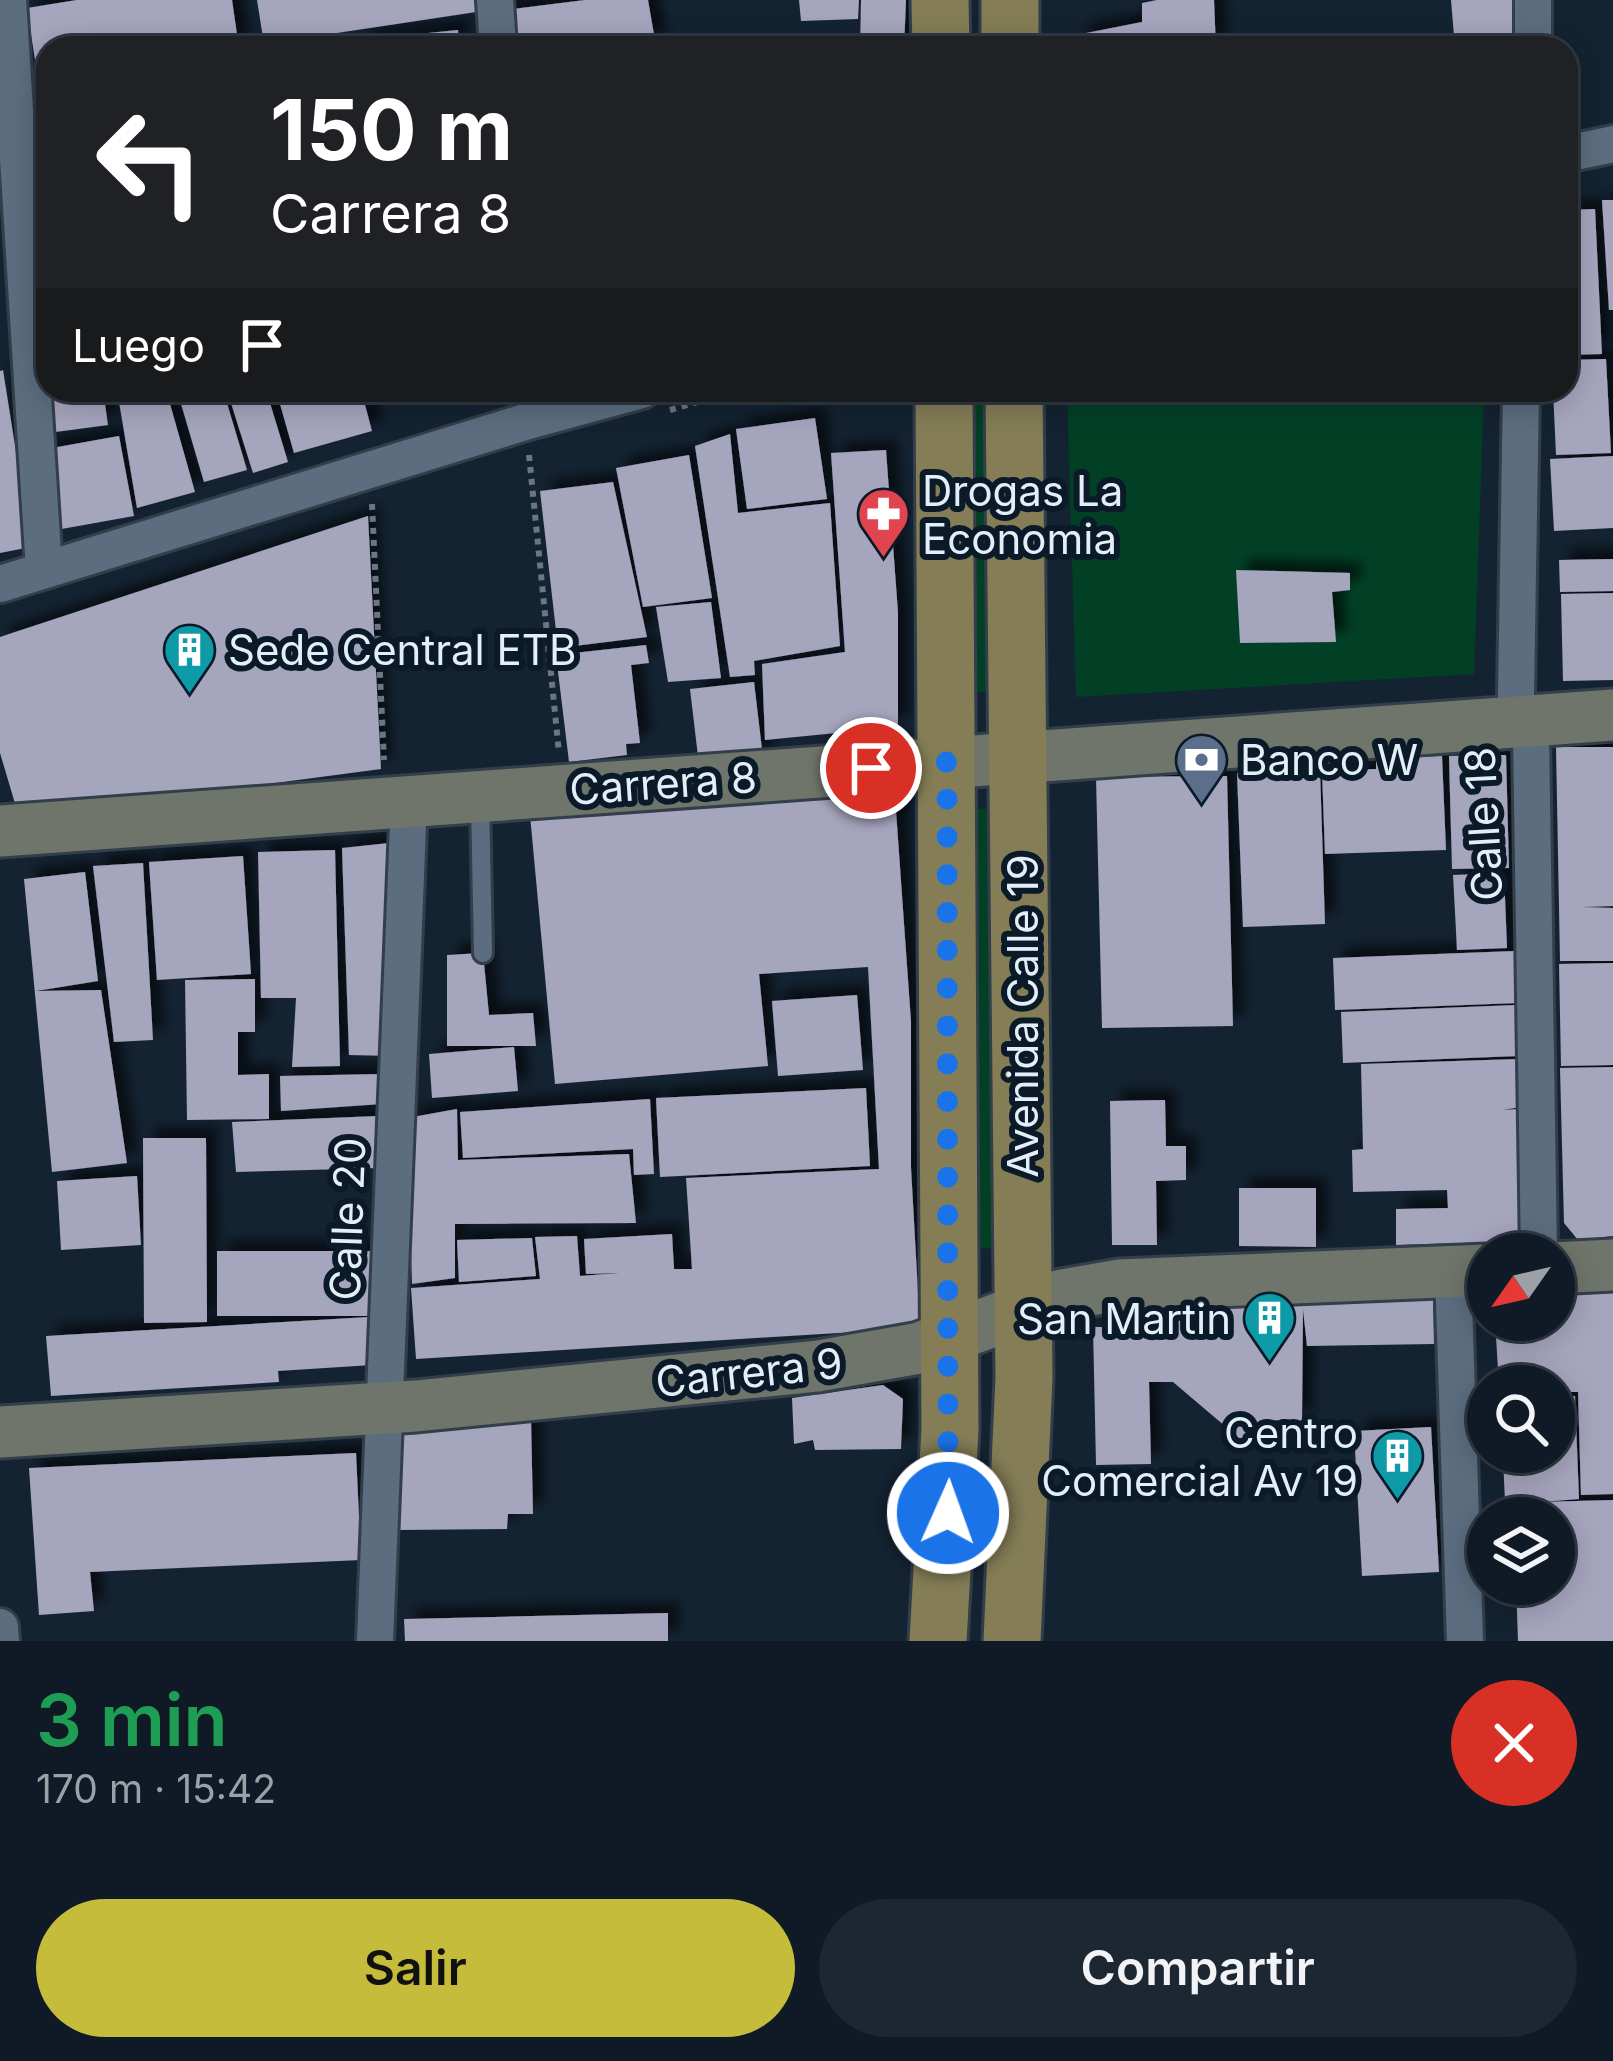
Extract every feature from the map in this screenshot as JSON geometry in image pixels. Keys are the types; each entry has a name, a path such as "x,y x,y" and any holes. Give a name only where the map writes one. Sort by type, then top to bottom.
{"main road":[{"path":"940,0 941,36"},
{"path":"1010,0 1010,36"},
{"name":"Avenida Calle 19","path":"938,1641 948,1513 950,1336 944,402"},
{"name":"Avenida Calle 19","path":"1012,1641 1024,1378 1015,402"}],"street":[{"path":"8,0 44,570"},
{"path":"495,0 496,36"},
{"path":"1533,0 1533,36"},
{"path":"1578,151 1613,144"},
{"path":"0,584 370,470 521,412 576,402"},
{"name":"Calle 18","path":"1521,402 1516,695 1520,721 1531,736 1539,1233"},
{"name":"Carrera 8","path":"0,831 1613,715"},
{"name":"Calle 20","path":"375,1641 385,1408 398,802"},
{"path":"1575,1267 1613,1265"},
{"name":"Carrera 9","path":"0,1432 385,1408 818,1366 920,1348 1062,1294 1119,1286 1467,1270"},
{"path":"1465,1641 1469,1341"},
{"path":"0,1627 1,1641"}],"lane":[{"path":"479,796 483,953"}],"path":[{"path":"521,412 563,790"},
{"path":"370,470 398,802"}],"green space":[{"path":"961,402 993,402 999,692 967,692"},
{"path":"1067,402 1484,402 1474,674 1076,697"},
{"path":"975,809 1003,809 1008,1248 980,1248"}],"building":[{"path":"77,0 232,0 237,36 36,36 36,66 27,8"},
{"path":"257,0 474,0 476,12 317,36 263,36"},
{"path":"585,0 648,0 654,36 500,36 497,11"},
{"path":"799,0 859,0 858,19 801,21"},
{"path":"861,0 906,0 904,36 860,36"},
{"path":"1214,0 1216,36 1076,36 1142,22 1142,3"},
{"path":"1451,0 1526,0 1524,36 1454,36"},
{"path":"458,30 458,36 399,36"},
{"path":"1602,200 1613,200 1613,310 1609,310"},
{"path":"1595,209 1602,354 1578,355 1578,210"},
{"path":"36,293 36,345 29,294"},
{"path":"1606,359 1611,453 1556,455 1554,402 1578,402 1578,360"},
{"path":"0,371 31,547 0,553"},
{"path":"44,402 105,402 108,425 48,433"},
{"path":"119,402 169,402 195,492 137,508"},
{"path":"181,402 227,402 247,470 204,482"},
{"path":"231,402 270,402 288,462 253,473"},
{"path":"279,402 364,402 372,431 294,453"},
{"path":"815,418 827,499 747,509 736,429"},
{"path":"730,434 738,513 830,503 840,646 754,661 755,675 730,677 695,446"},
{"path":"119,436 134,516 56,530 41,450"},
{"path":"886,450 898,613 898,727 765,740 762,664 845,652 831,453"},
{"path":"689,455 712,598 643,607 616,468"},
{"path":"1613,456 1613,528 1554,531 1550,459"},
{"path":"613,482 647,637 558,648 540,491"},
{"name":"Sede Central ETB","path":"368,516 381,769 19,817 0,753 0,637"},
{"path":"1613,559 1613,591 1560,592 1559,560"},
{"path":"1236,570 1350,573 1350,590 1332,592 1336,642 1240,643"},
{"path":"1613,593 1613,680 1563,681 1561,594"},
{"path":"711,602 721,678 668,682 656,607"},
{"path":"646,645 649,663 631,665 640,743 626,744 627,755 569,762 556,655"},
{"path":"754,682 763,758 699,765 690,689"},
{"path":"1556,747 1613,747 1613,906 1581,907 1613,908 1613,961 1560,961"},
{"path":"1506,755 1509,868 1452,869 1449,756"},
{"path":"1442,756 1446,850 1325,854 1322,771 1376,769 1376,759"},
{"path":"1320,770 1325,924 1243,927 1237,773"},
{"path":"1227,776 1233,1026 1102,1028 1096,777"},
{"path":"894,783 911,1022 911,1168 920,1328 416,1359 411,1288 540,1279 535,1237 577,1236 580,1276 619,1273 586,1274 584,1239 672,1234 674,1269 692,1269 686,1178 879,1169 868,967 759,974 768,1066 555,1084 530,815"},
{"path":"399,842 393,1056 349,1055 342,848"},
{"path":"335,850 340,1066 292,1067 296,998 261,998 258,852"},
{"path":"243,856 251,974 157,980 149,862"},
{"path":"143,863 153,1040 114,1042 93,866"},
{"path":"85,872 98,981 36,991 101,990 127,1163 52,1172 24,879"},
{"path":"1504,873 1507,948 1457,950 1453,875"},
{"path":"1515,951 1518,1003 1335,1010 1333,958"},
{"path":"483,953 489,1015 533,1013 536,1046 447,1046 447,955"},
{"path":"1613,963 1613,1065 1561,1066 1559,964"},
{"path":"255,979 255,1032 238,1032 238,1075 269,1074 269,1119 187,1120 185,980"},
{"path":"857,995 863,1070 778,1076 772,1001"},
{"path":"1516,1005 1518,1056 1343,1063 1341,1012"},
{"path":"514,1047 518,1091 432,1098 429,1054"},
{"path":"1519,1059 1521,1107 1502,1110 1520,1109 1527,1233 1467,1233 1467,1243 1396,1245 1396,1209 1448,1208 1447,1190 1353,1192 1352,1150 1363,1149 1361,1064"},
{"path":"1613,1067 1613,1236 1578,1240 1564,1223 1560,1068"},
{"path":"383,1074 382,1104 281,1111 280,1076"},
{"path":"866,1088 870,1166 660,1177 656,1098"},
{"path":"650,1099 654,1174 634,1175 633,1149 463,1158 460,1112"},
{"path":"1165,1100 1166,1146 1186,1146 1186,1180 1156,1181 1157,1245 1112,1245 1110,1101"},
{"path":"457,1109 458,1160 629,1154 636,1223 455,1224 455,1278 412,1284 407,1118"},
{"path":"378,1116 380,1168 236,1172 232,1122"},
{"path":"143,1138 206,1138 207,1322 144,1323"},
{"path":"137,1176 141,1245 61,1250 57,1181"},
{"path":"1239,1188 1316,1188 1316,1247 1239,1246"},
{"path":"532,1238 536,1276 459,1282 457,1240"},
{"path":"217,1251 373,1251 374,1316 217,1316"},
{"path":"1613,1293 1613,1494 1581,1495 1575,1365 1498,1365 1496,1341 1575,1341 1575,1294"},
{"path":"1433,1300 1434,1344 1307,1346 1303,1309 1302,1421 1269,1420 1268,1438 1239,1438 1173,1382 1149,1382 1151,1464 1096,1465 1093,1327 1137,1327 1136,1310"},
{"path":"369,1317 372,1365 278,1371 279,1382 51,1396 46,1336"},
{"path":"883,1385 903,1399 901,1449 815,1450 813,1440 794,1444 792,1398"},
{"path":"1575,1396 1579,1499 1505,1497 1504,1473 1575,1473"},
{"path":"531,1420 533,1514 508,1514 507,1529 397,1530 396,1440 403,1429 415,1423"},
{"name":"Centro Comercial Av 19","path":"1431,1427 1439,1572 1362,1576 1354,1431"},
{"path":"356,1453 361,1560 90,1572 94,1611 39,1615 29,1468"},
{"path":"1613,1500 1613,1641 1518,1641 1517,1605 1575,1605 1575,1501"},
{"path":"668,1613 668,1641 405,1641 404,1619"}],"place":[{"name":"Drogas La Economia","path":"883,560"},
{"name":"Sede Central ETB","path":"189,695"},
{"name":"Banco W","path":"1201,805"},
{"name":"San Martin","path":"1270,1364"},
{"name":"Centro Comercial Av 19","path":"1397,1502"}],"route":[{"path":"871,768 947,762 948,1513"}]}
